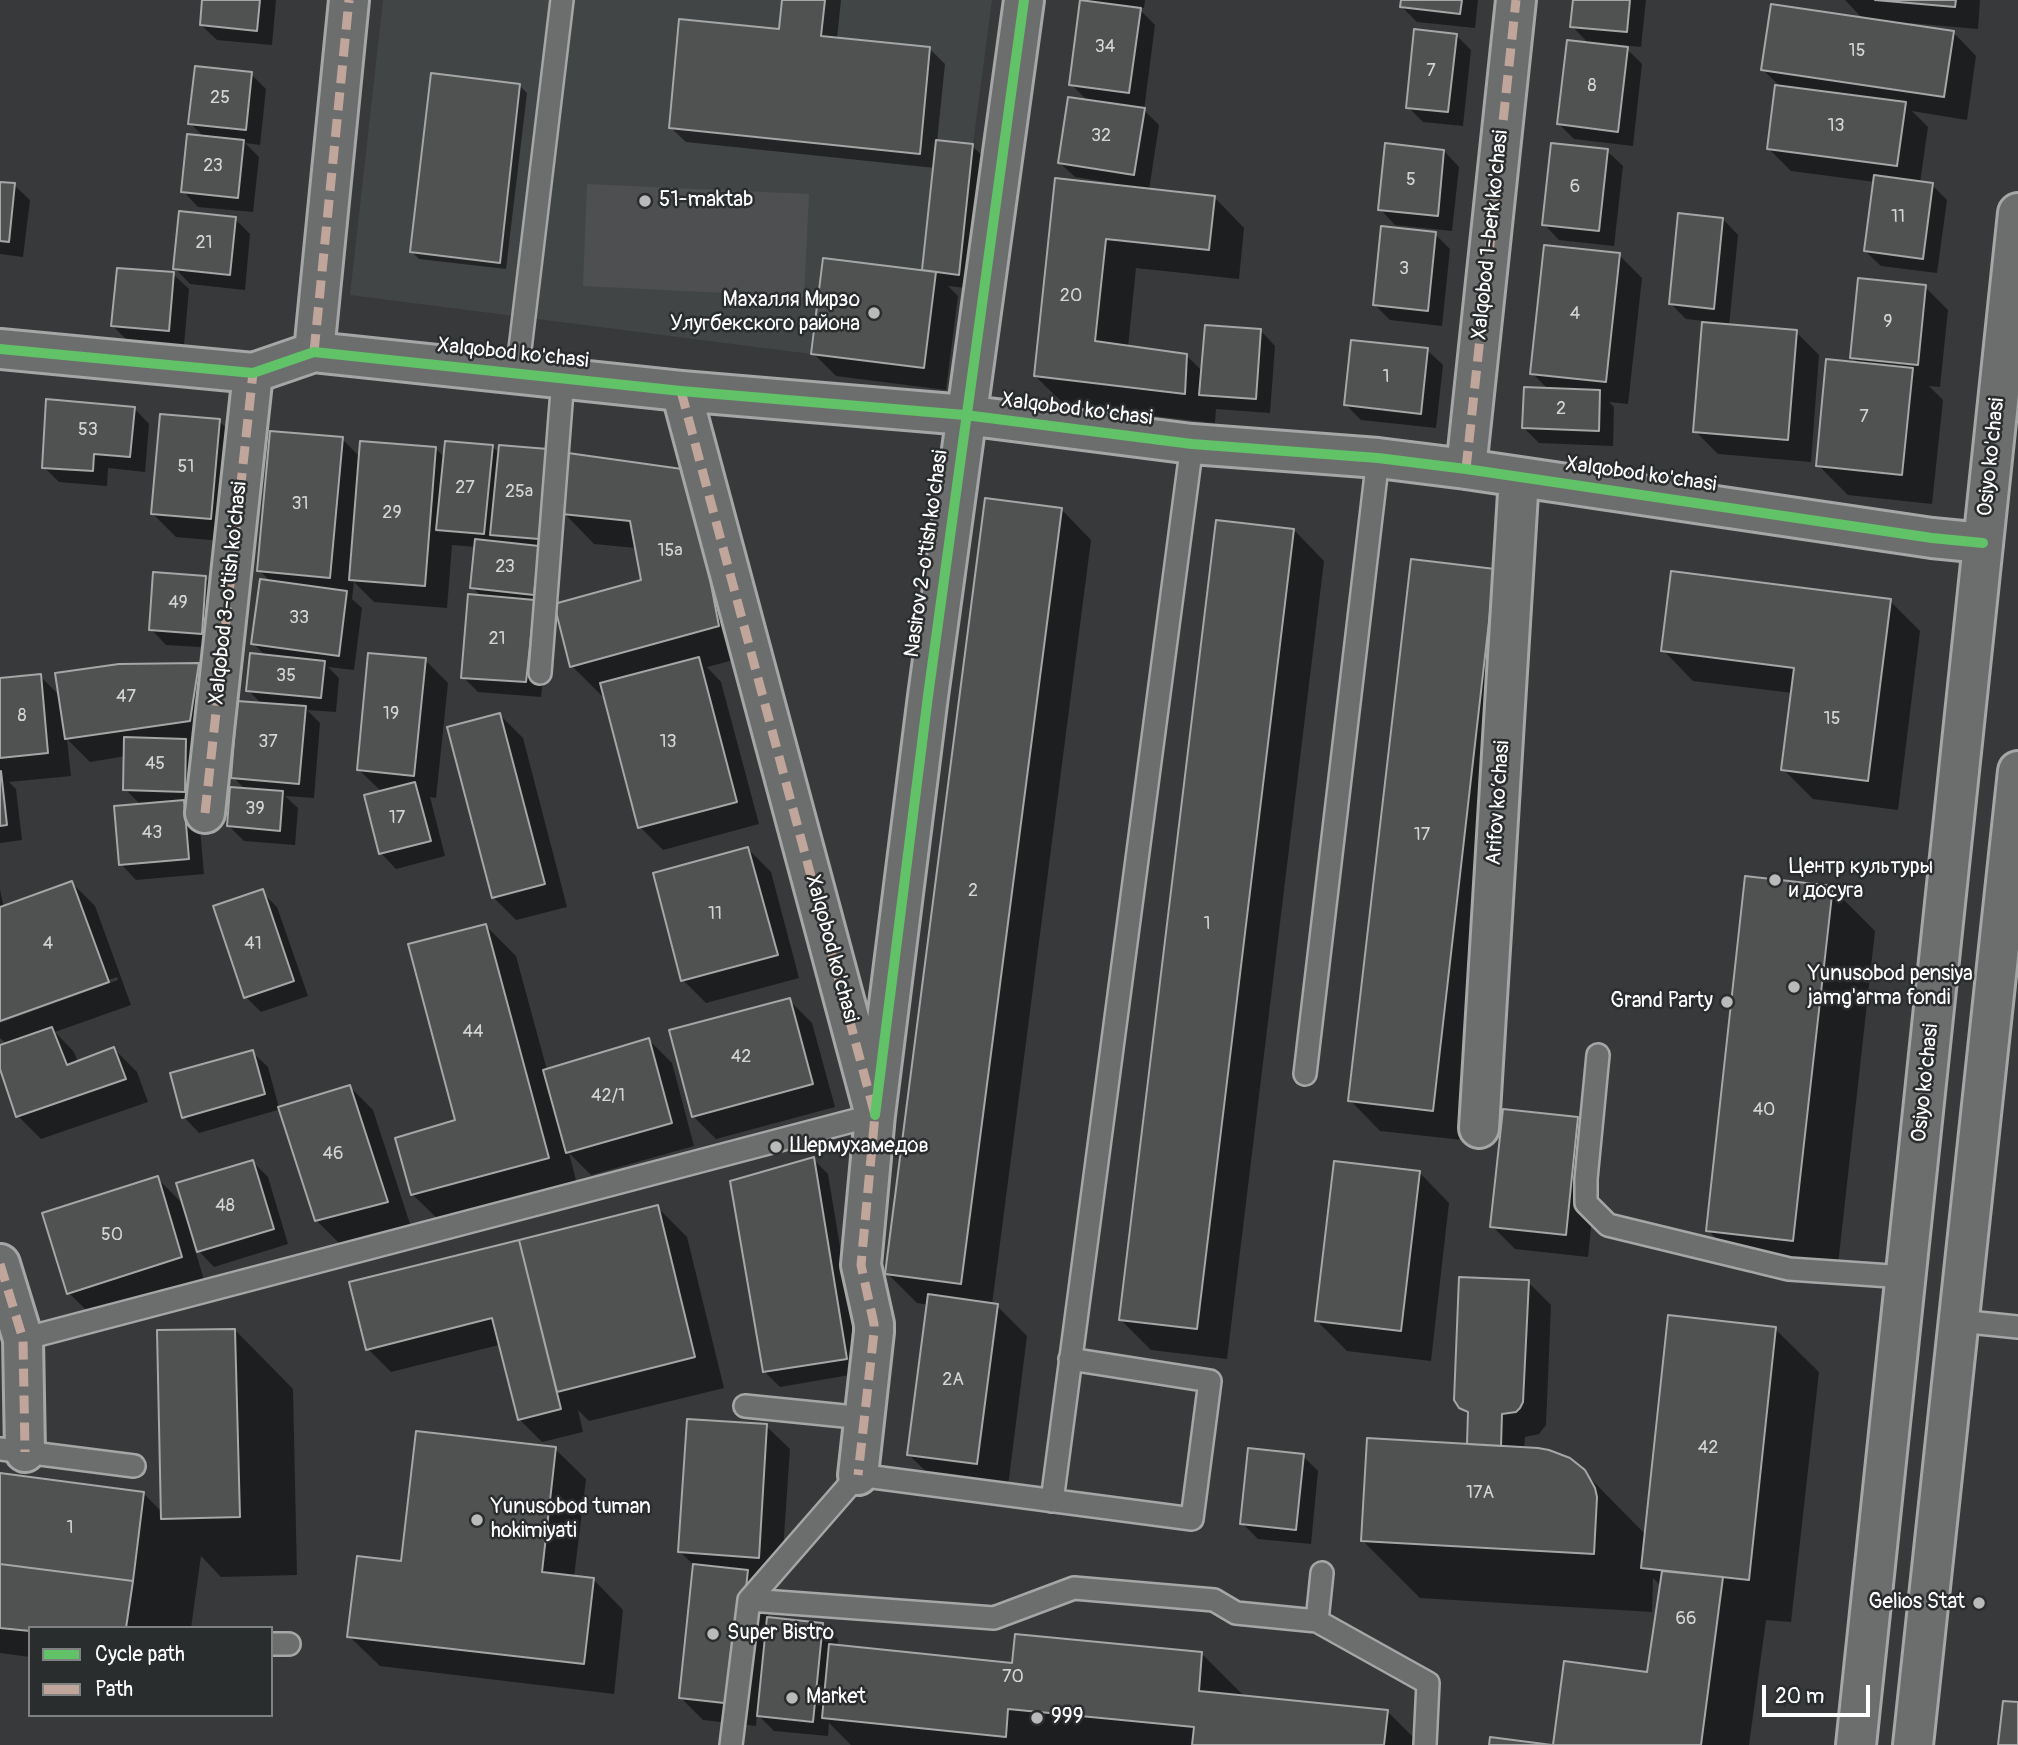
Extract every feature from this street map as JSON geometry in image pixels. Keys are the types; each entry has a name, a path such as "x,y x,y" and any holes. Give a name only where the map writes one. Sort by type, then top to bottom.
{"street":[{"path":"314,352 349,0"},
{"name":"Nasirov 2-o'tish ko'chasi","path":"875,1115 965,415 1024,0"},
{"name":"Xalqobod 1-berk ko'chasi","path":"1466,469 1516,0"},
{"name":"Osiyo ko'chasi","path":"1856,1745 2018,213"},
{"name":"Xalqobod ko'chasi","path":"0,349 253,373 314,352 681,391 965,415 1192,443 1378,458 1466,469 1932,538 1983,543"},
{"name":"Xalqobod 3-o'tish ko'chasi","path":"205,813 253,373"},
{"name":"Xalqobod ko'chasi","path":"681,391 875,1115 861,1265 874,1324 858,1475"},
{"name":"Arifov ko‘chasi","path":"1479,1128 1520,477"},
{"path":"1913,1745 2018,771"},
{"path":"0,1264 23,1339 13,1450"}],"lane":[{"path":"517,374 562,0"},
{"path":"540,673 563,378"},
{"path":"1052,1500 1192,443"},
{"path":"1306,1074 1378,458"},
{"path":"1598,1055 1586,1203 1608,1225 1789,1269 1905,1277"},
{"path":"23,1339 875,1115"},
{"path":"1959,1321 2018,1327"},
{"path":"731,1745 748,1600 858,1475 1192,1519 1210,1381 1070,1359"},
{"path":"745,1406 864,1418"},
{"path":"13,1450 134,1466"},
{"path":"1317,1621 1322,1573"},
{"path":"748,1600 994,1618 1074,1588 1214,1600 1236,1613 1317,1621 1428,1683 1425,1745"}],"shaded area":[{"name":"51-maktab","path":"383,0 992,0 973,144 936,140 922,270 811,354 350,295"},
{"path":"587,184 809,194 804,297 583,286"}],"building":[{"path":"202,0 260,0 257,31 200,25"},
{"path":"782,0 825,0 821,36 930,47 920,154 669,128 679,19 779,29"},
{"path":"1080,0 1141,8 1129,93 1069,85"},
{"path":"1401,0 1462,0 1460,14 1400,7"},
{"path":"1573,0 1630,0 1627,32 1570,27"},
{"path":"1875,0 1956,0 1955,7"},
{"path":"1771,4 1954,31 1944,97 1761,70"},
{"path":"1414,29 1457,34 1448,112 1406,108"},
{"path":"1567,40 1628,47 1618,132 1557,124"},
{"path":"195,66 252,72 246,130 188,124"},
{"path":"431,73 520,84 500,263 410,252"},
{"path":"1775,85 1906,102 1897,166 1767,149"},
{"path":"1068,97 1145,108 1134,175 1058,163"},
{"path":"187,134 244,140 238,198 181,192"},
{"path":"936,140 973,144 959,275 922,270"},
{"path":"1385,143 1444,150 1438,216 1378,210"},
{"path":"1551,143 1608,149 1599,231 1542,225"},
{"path":"1874,175 1933,183 1923,259 1864,251"},
{"path":"1055,178 1215,196 1209,250 1106,239 1095,341 1187,354 1185,394 1034,376"},
{"path":"0,182 15,183 9,242 0,241"},
{"path":"179,211 236,217 230,275 173,269"},
{"path":"1678,213 1723,218 1714,309 1669,304"},
{"path":"1381,226 1436,232 1428,311 1373,305"},
{"path":"1544,245 1620,253 1606,382 1530,374"},
{"name":"Махалля Мирзо Улугбекского района","path":"823,258 936,272 924,368 811,354"},
{"path":"117,268 174,272 169,331 111,326"},
{"path":"1858,278 1926,285 1918,365 1850,358"},
{"path":"1702,322 1797,330 1788,440 1693,432"},
{"path":"1205,325 1261,329 1256,399 1199,395"},
{"path":"1351,340 1428,348 1421,414 1344,405"},
{"path":"1826,359 1913,368 1902,475 1816,466"},
{"path":"1524,387 1600,390 1599,431 1522,428"},
{"path":"46,399 135,407 130,457 94,454 93,471 42,468"},
{"path":"160,414 220,419 211,519 151,514"},
{"path":"270,431 343,437 330,578 257,571"},
{"path":"360,441 436,447 425,586 349,580"},
{"path":"445,441 493,445 484,534 436,530"},
{"path":"499,445 548,449 539,539 490,535"},
{"path":"568,453 689,470 719,626 570,667 554,604 641,580 630,521 562,514"},
{"path":"985,498 1062,508 961,1284 885,1274"},
{"path":"1216,520 1294,529 1197,1329 1119,1320"},
{"path":"475,539 539,546 534,595 470,588"},
{"path":"1411,559 1495,569 1433,1111 1348,1101"},
{"path":"1671,571 1891,599 1868,781 1781,770 1794,668 1661,651"},
{"path":"153,572 206,576 202,634 149,630"},
{"path":"260,579 347,591 339,656 251,644"},
{"path":"468,594 535,600 526,682 461,678"},
{"path":"250,653 325,661 321,698 246,691"},
{"path":"368,653 426,658 414,776 357,770"},
{"path":"699,657 737,802 638,828 600,683"},
{"path":"199,663 190,721 65,739 55,673 119,664"},
{"path":"41,674 48,753 0,758 0,678"},
{"path":"237,701 306,706 299,784 231,778"},
{"path":"500,713 545,884 492,898 447,727"},
{"path":"124,737 186,739 185,792 123,790"},
{"path":"0,772 7,825 0,826"},
{"path":"415,782 431,841 379,854 364,795"},
{"path":"230,787 283,791 280,831 227,826"},
{"path":"184,800 189,859 119,865 114,806"},
{"path":"748,847 778,955 681,981 653,873"},
{"path":"1745,876 1833,886 1793,1241 1706,1231"},
{"path":"72,881 109,982 0,1021 0,907"},
{"path":"263,889 294,981 244,998 213,906"},
{"path":"486,924 549,1158 411,1195 395,1138 455,1120 408,944"},
{"path":"790,998 813,1084 692,1117 669,1030"},
{"path":"52,1027 67,1065 114,1047 126,1079 16,1117 0,1069 0,1045"},
{"path":"649,1038 672,1123 566,1153 543,1070"},
{"path":"253,1050 265,1094 182,1118 170,1073"},
{"path":"350,1085 388,1202 315,1221 278,1107"},
{"path":"1503,1109 1578,1117 1566,1235 1490,1227"},
{"path":"814,1157 847,1359 763,1372 730,1181"},
{"path":"253,1160 274,1229 197,1252 176,1183"},
{"path":"1334,1161 1420,1171 1401,1331 1315,1321"},
{"path":"158,1176 182,1257 67,1294 42,1213"},
{"path":"658,1205 695,1357 557,1392 519,1240"},
{"path":"519,1240 561,1409 518,1420 492,1318 366,1350 349,1282"},
{"path":"1459,1277 1529,1280 1523,1402 1516,1412 1502,1414 1501,1446 1467,1444 1468,1412 1459,1408 1454,1400"},
{"path":"928,1294 998,1304 977,1464 907,1455"},
{"path":"1668,1315 1776,1327 1749,1580 1641,1568"},
{"path":"235,1329 240,1517 161,1519 157,1330"},
{"path":"687,1419 767,1424 759,1558 678,1552"},
{"name":"Yunusobod tuman hokimiyati","path":"416,1431 556,1447 542,1572 594,1578 584,1664 347,1637 357,1556 401,1561"},
{"path":"1367,1438 1538,1448 1570,1458 1585,1470 1595,1488 1597,1497 1594,1554 1361,1541"},
{"path":"1248,1448 1304,1454 1296,1530 1240,1524"},
{"path":"0,1473 144,1492 133,1581 0,1564"},
{"path":"0,1564 133,1581 126,1626 28,1626 28,1631 0,1628"},
{"name":"Super Bistro","path":"693,1564 748,1570 733,1704 679,1698"},
{"path":"1662,1571 1723,1577 1701,1745 1553,1745 1564,1661 1647,1672"},
{"path":"767,1617 823,1623 813,1722 757,1716"},
{"path":"1015,1634 1202,1652 1199,1691 1388,1710 1384,1745 1192,1745 1194,1727 1008,1709 1006,1737 822,1718 829,1644 1012,1663"},
{"path":"2003,1701 2018,1702 2018,1745 1998,1745"},
{"path":"1490,1737 1552,1745 1489,1745"}],"marked path":[{"path":"314,352 349,0"},
{"path":"1466,469 1516,0"},
{"path":"205,813 253,373"},
{"path":"681,391 875,1115 861,1265 874,1332 858,1475"},
{"path":"0,1264 23,1339 25,1452"}],"cycle path":[{"path":"875,1115 928,696 1024,0"},
{"path":"0,349 253,373 314,352 681,391 965,415 1192,444 1378,458 1466,469 1932,538 1983,543"}],"place":[{"name":"51-maktab","path":"645,201"},
{"name":"Махалля Мирзо Улугбекского района","path":"874,313"},
{"name":"Центр культуры и досуга","path":"1775,880"},
{"name":"Yunusobod pensiya jamg'arma fondi","path":"1794,987"},
{"name":"Grand Party","path":"1727,1002"},
{"name":"Шермухамедов","path":"776,1147"},
{"name":"Yunusobod tuman hokimiyati","path":"477,1520"},
{"name":"Gelios Stat","path":"1979,1603"},
{"name":"Super Bistro","path":"713,1634"},
{"name":"Market","path":"792,1698"},
{"name":"999","path":"1037,1718"}]}
